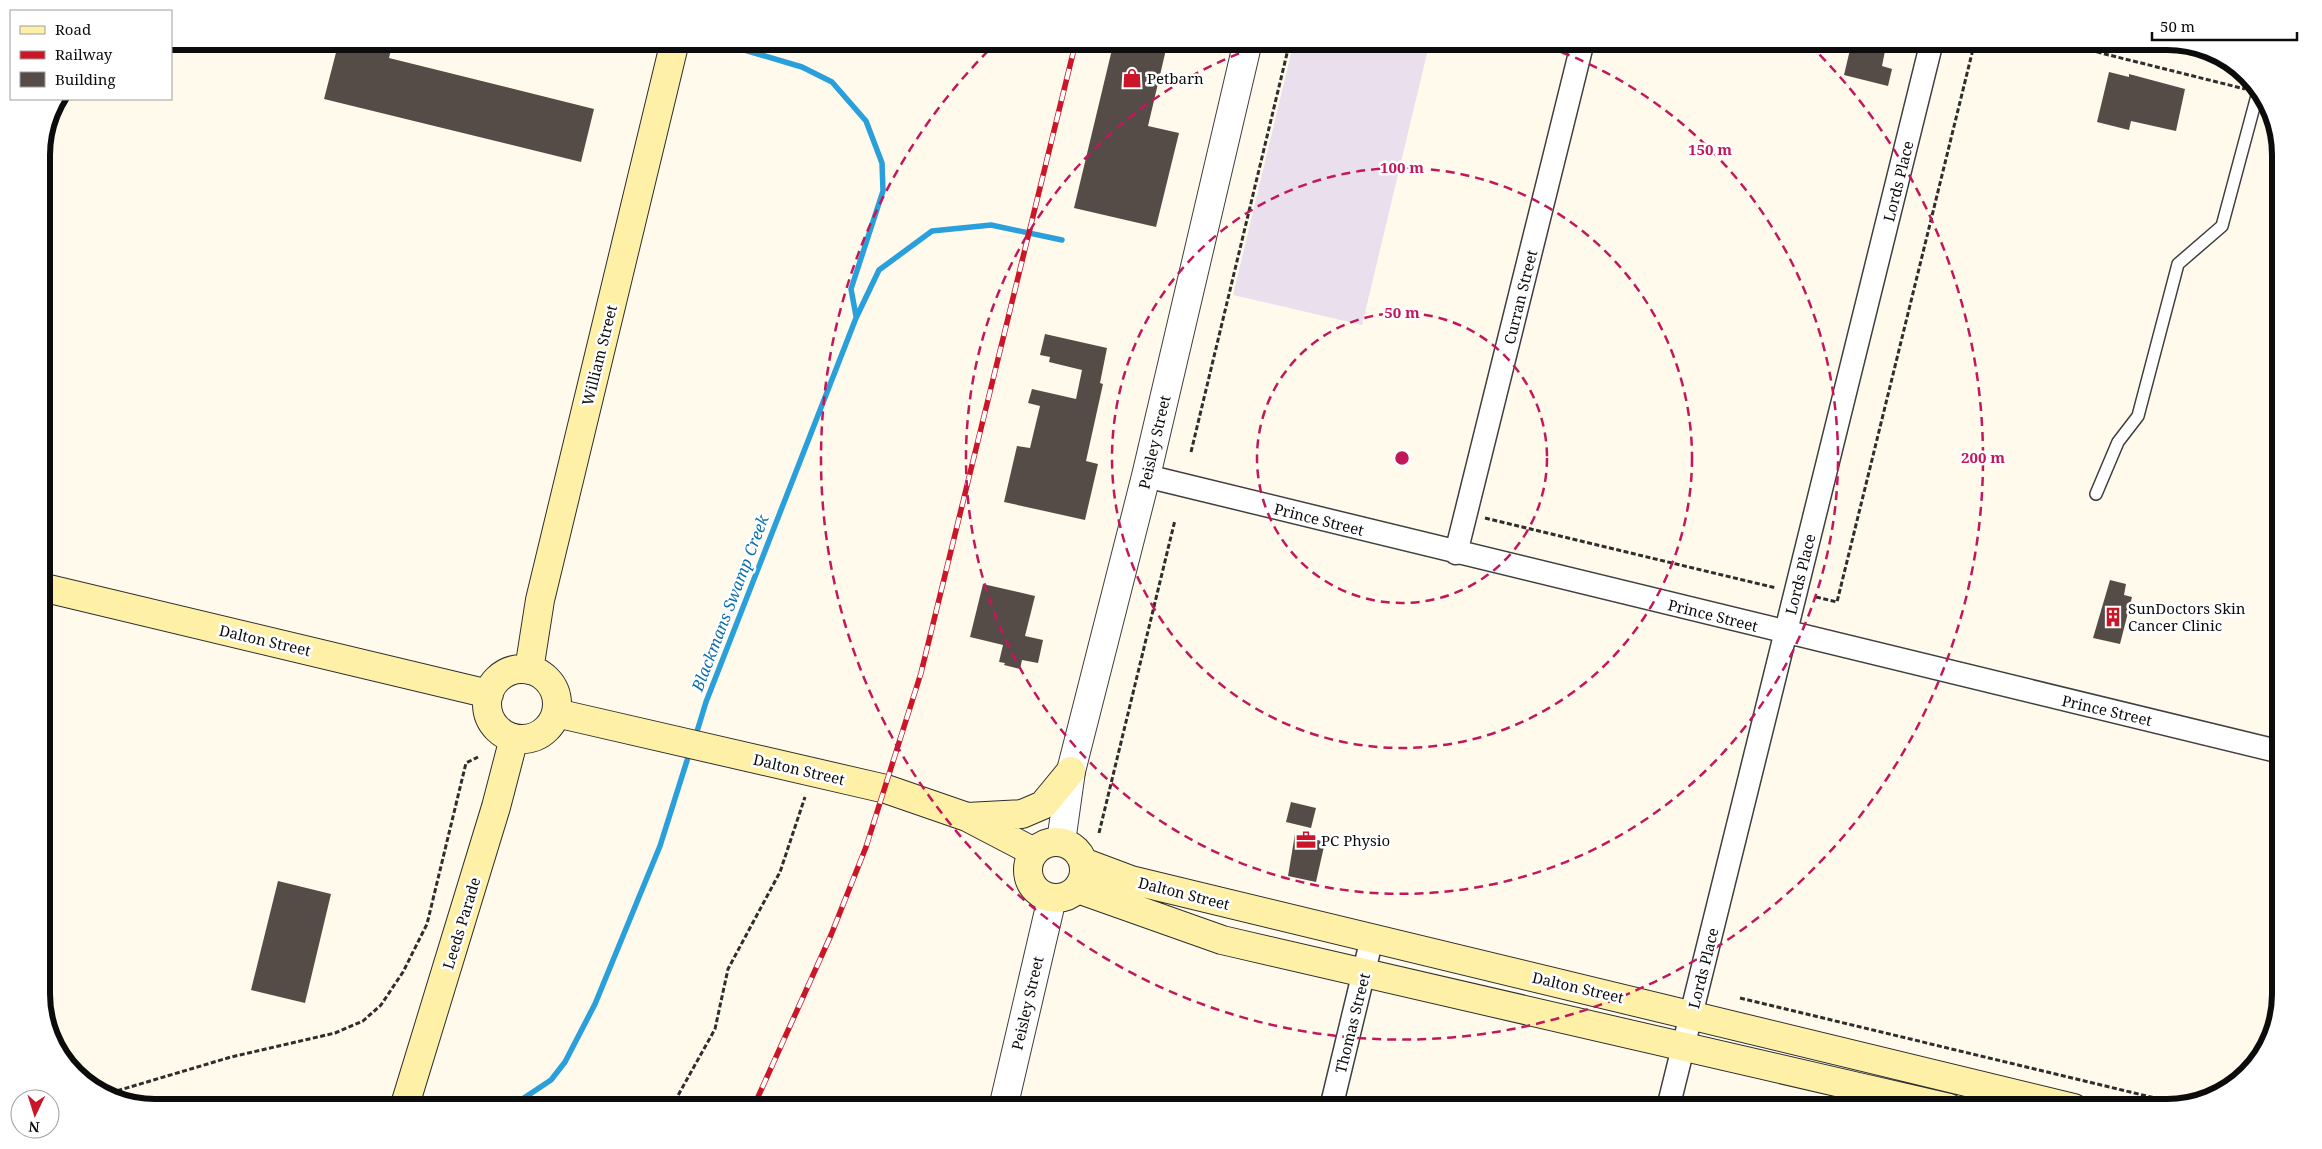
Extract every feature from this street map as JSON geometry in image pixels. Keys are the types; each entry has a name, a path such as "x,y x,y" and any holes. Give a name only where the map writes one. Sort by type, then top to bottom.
{"main road":[{"name":"William Street","path":"529,670 540,600 674,50"},
{"name":"Dalton Street","path":"50,589 489,694"},
{"path":"529,670 544,677 554,690 557,701 556,713 552,723 545,731 524,739 514,738 503,733 495,726 489,716 487,705 489,694 496,681 508,672 529,670"},
{"name":"Dalton Street","path":"556,713 886,789 967,817 1034,852"},
{"name":"Leeds Parade","path":"407,1099 496,807 514,738"},
{"path":"967,817 1022,814 1043,805 1071,771"},
{"path":"1062,842 1075,849 1083,862 1085,871 1078,889 1061,898 1052,898 1037,891 1028,876 1029,859 1034,852 1046,843 1062,842"},
{"name":"Dalton Street","path":"1083,862 1131,880 2037,1099"},
{"name":"Dalton Street","path":"1078,889 1222,940 1911,1099"}],"street":[{"name":"Peisley Street","path":"1062,842 1071,771 1146,476 1246,50"},
{"name":"Curran Street","path":"1456,553 1581,50"},
{"name":"Lords Place","path":"1670,1099 1930,50"},
{"name":"Prince Street","path":"1146,476 1456,553 2272,750"},
{"name":"Peisley Street","path":"1005,1099 1052,898"},
{"name":"Thomas Street","path":"1333,1099 1372,938"}],"lane":[{"path":"2096,494 2118,442 2138,416 2178,264 2222,226 2256,100"}],"path":[{"path":"1191,452 1288,50"},
{"path":"1466,513 1837,602 1973,50"},
{"path":"2089,50 2249,90"},
{"path":"1099,832 1175,520"},
{"path":"116,1091 231,1057 336,1033 363,1021 381,1005 403,972 427,924 466,763 478,757"},
{"path":"677,1099 715,1028 728,969 780,872 805,797"},
{"path":"1740,998 2159,1099"}],"shaded area":[{"path":"1292,50 1428,50 1362,325 1233,295"}],"building":[{"path":"337,50 391,50 389,58 594,109 581,162 324,99"},
{"path":"1112,50 1166,50 1148,126 1179,133 1156,227 1074,208"},
{"path":"1850,50 1885,50 1882,66 1892,69 1888,86 1844,75"},
{"path":"2109,72 2129,77 2129,74 2185,89 2176,131 2131,121 2129,130 2097,122"},
{"path":"1045,334 1107,348 1100,383 1103,384 1086,461 1098,464 1085,520 1004,502 1017,446 1030,448 1040,406 1028,403 1032,389 1076,399 1082,370 1049,362 1050,357 1040,355"},
{"name":"SunDoctors Skin Cancer Clinic","path":"2110,580 2126,584 2124,595 2132,597 2120,644 2093,638"},
{"path":"983,584 1035,596 1025,636 1043,640 1038,663 1022,660 1020,669 1004,665 1005,663 999,662 1003,645 970,637"},
{"path":"1291,802 1316,808 1311,828 1286,822"},
{"name":"PC Physio","path":"1295,834 1325,842 1316,882 1288,876"},
{"path":"278,881 331,894 305,1003 251,990"}],"waterway":[{"path":"744,50 802,67 832,82 866,121 882,163 883,191 851,289 856,316"},
{"name":"Blackmans Swamp Creek","path":"695,738 706,702 856,318 879,270 932,231 991,225 1062,240"},
{"name":"Blackmans Swamp Creek","path":"522,1099 551,1080 565,1062 595,1004 660,846 690,751"}],"railway":[{"path":"757,1099 831,935 866,847 921,673 1074,50"}],"place":[{"name":"Petbarn","path":"1132,78"},
{"name":"SunDoctors Skin Cancer Clinic","path":"2113,617"},
{"name":"PC Physio","path":"1306,840"}]}
